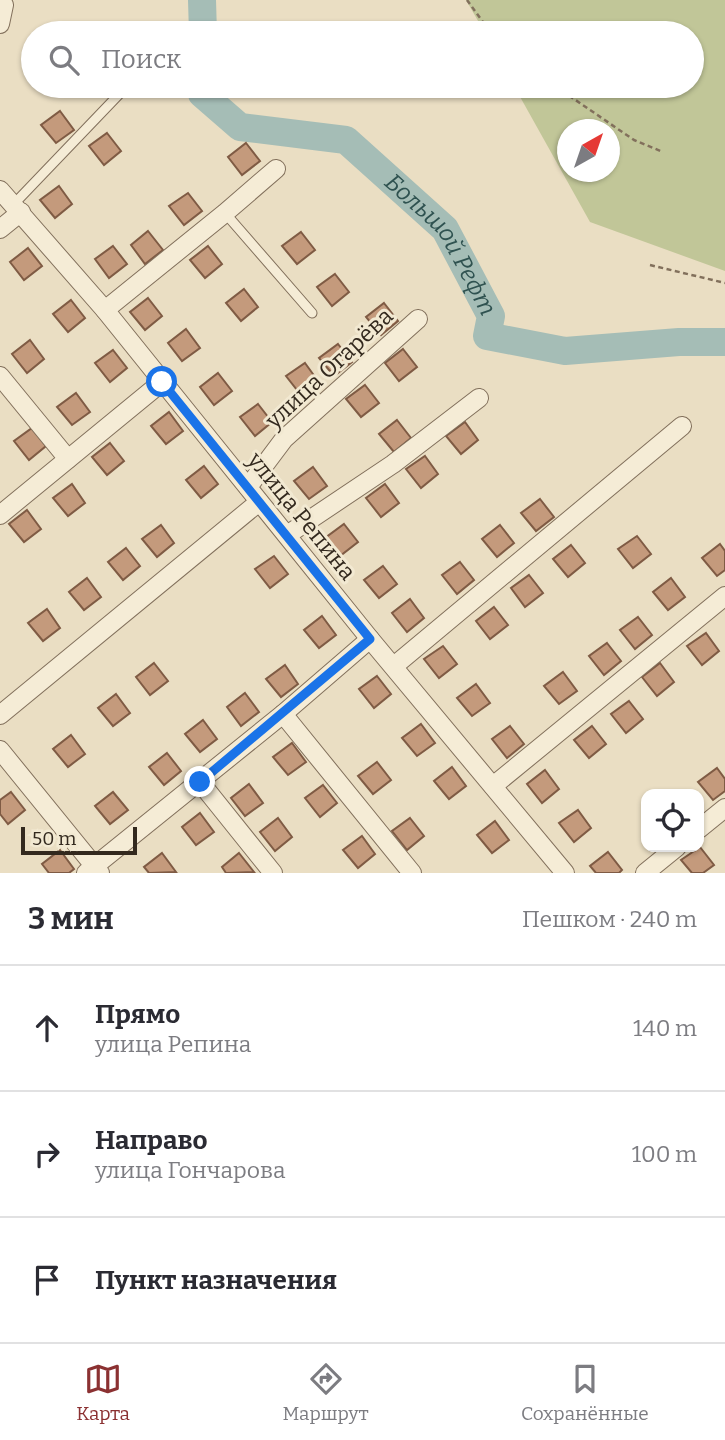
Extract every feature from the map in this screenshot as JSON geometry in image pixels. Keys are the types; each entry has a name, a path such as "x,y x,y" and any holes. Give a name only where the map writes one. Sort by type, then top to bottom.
{"street":[{"path":"0,0 4,5 0,24"},
{"path":"106,310 276,169"},
{"name":"улица Репина","path":"0,190 106,310 370,639 565,873"},
{"path":"0,229 17,209"},
{"name":"улица Огарёва","path":"248,487 284,439 418,319"},
{"path":"0,376 68,459"},
{"path":"0,515 162,382"},
{"path":"287,535 393,464 479,398"},
{"path":"394,666 682,426"},
{"path":"0,715 259,502"},
{"path":"493,786 725,596"},
{"path":"0,750 93,871 370,639"},
{"path":"283,714 412,873"},
{"path":"200,782 273,873"},
{"path":"704,825 725,808"},
{"path":"645,873 671,852"}],"lane":[{"path":"17,209 116,98"},
{"path":"225,213 312,313"}],"path":[{"path":"467,0 482,21"},
{"path":"573,98 634,140 663,152"},
{"path":"650,265 725,283"}],"green space":[{"path":"466,0 725,0 725,271 590,222 568,182 620,182 620,119 557,119 557,163 521,98 704,98 704,21 478,21"}],"building":[{"path":"60,111 74,130 56,143 41,125"},
{"path":"107,133 121,151 104,165 89,146"},
{"path":"246,143 260,161 242,175 228,157"},
{"path":"59,186 72,204 55,218 40,200"},
{"path":"188,193 202,211 184,225 169,206"},
{"path":"148,231 163,250 145,264 131,245"},
{"path":"301,232 315,250 297,264 282,246"},
{"path":"113,246 127,264 109,278 95,259"},
{"path":"208,246 222,264 205,278 190,260"},
{"path":"28,248 42,266 24,280 10,262"},
{"path":"335,274 349,292 332,306 317,287"},
{"path":"244,289 258,307 241,321 226,303"},
{"path":"148,298 162,316 145,330 130,312"},
{"path":"71,300 85,318 68,332 53,314"},
{"path":"384,303 398,321 381,335 366,317"},
{"path":"186,329 200,348 182,361 168,343"},
{"path":"30,340 44,359 27,373 12,354"},
{"path":"338,344 352,362 334,376 319,358"},
{"path":"403,349 417,367 399,381 385,363"},
{"path":"113,350 127,368 110,382 95,363"},
{"path":"305,363 318,381 301,395 286,376"},
{"path":"218,373 232,391 214,405 200,387"},
{"path":"365,385 379,403 361,417 346,399"},
{"path":"76,393 90,412 72,425 57,407"},
{"path":"258,404 272,422 255,436 240,417"},
{"path":"169,412 183,431 166,444 151,426"},
{"path":"397,420 411,438 394,452 379,434"},
{"path":"465,422 478,440 461,454 446,436"},
{"path":"32,428 46,446 29,460 14,441"},
{"path":"110,443 124,461 107,475 92,457"},
{"path":"425,456 438,474 421,488 406,469"},
{"path":"204,466 218,484 201,498 186,480"},
{"path":"313,467 327,486 309,499 294,481"},
{"path":"72,484 85,503 68,516 53,498"},
{"path":"385,484 399,503 381,517 366,498"},
{"path":"540,499 554,517 536,531 521,513"},
{"path":"27,510 41,529 24,542 9,524"},
{"path":"344,524 358,542 340,556 325,538"},
{"path":"161,525 174,543 157,557 142,539"},
{"path":"500,525 514,543 497,557 482,539"},
{"path":"637,536 651,554 633,568 618,549"},
{"path":"720,544 725,551 725,570 717,576 702,558"},
{"path":"571,545 585,563 568,577 553,559"},
{"path":"126,548 140,566 123,580 108,562"},
{"path":"274,556 288,574 270,588 255,569"},
{"path":"460,562 474,580 457,594 442,575"},
{"path":"383,566 397,584 379,598 364,580"},
{"path":"529,575 543,593 525,607 511,588"},
{"path":"87,578 101,597 84,610 69,592"},
{"path":"671,578 685,597 668,610 653,592"},
{"path":"410,599 424,618 407,632 392,613"},
{"path":"494,607 508,625 490,639 476,621"},
{"path":"47,609 60,628 43,641 28,623"},
{"path":"322,616 336,635 319,648 304,630"},
{"path":"638,617 652,635 635,649 620,630"},
{"path":"706,633 719,651 702,665 687,646"},
{"path":"607,643 621,661 604,675 589,656"},
{"path":"443,646 457,664 439,678 424,659"},
{"path":"154,663 168,681 150,695 136,677"},
{"path":"660,663 674,682 657,696 642,677"},
{"path":"285,665 298,684 281,697 266,679"},
{"path":"563,672 577,691 559,704 544,686"},
{"path":"377,676 391,694 374,708 359,689"},
{"path":"476,684 490,703 472,716 457,698"},
{"path":"245,693 259,712 241,726 227,707"},
{"path":"116,694 130,713 113,726 98,708"},
{"path":"629,701 643,719 626,733 611,714"},
{"path":"203,720 217,739 200,752 185,734"},
{"path":"421,724 435,743 417,756 402,738"},
{"path":"510,726 524,744 507,758 492,739"},
{"path":"592,726 606,744 589,758 574,740"},
{"path":"71,735 85,754 68,767 53,749"},
{"path":"292,743 306,762 288,775 273,757"},
{"path":"167,753 181,771 164,785 149,767"},
{"path":"377,762 391,780 373,794 358,776"},
{"path":"452,767 466,786 449,799 434,781"},
{"path":"717,768 725,779 725,791 713,800 698,782"},
{"path":"545,770 559,789 542,803 527,784"},
{"path":"249,784 263,803 245,816 231,798"},
{"path":"323,785 337,803 320,817 305,798"},
{"path":"11,792 25,810 8,824 0,814 0,800"},
{"path":"113,792 128,810 110,824 95,806"},
{"path":"578,810 591,828 574,842 559,823"},
{"path":"200,813 214,832 196,845 182,827"},
{"path":"278,818 292,837 275,851 260,832"},
{"path":"410,818 424,836 407,850 392,831"},
{"path":"495,821 509,840 492,853 477,835"},
{"path":"362,836 375,854 358,868 343,850"},
{"path":"60,850 74,869 69,873 49,873 42,864"},
{"path":"608,852 622,870 619,873 596,873 590,866"},
{"path":"693,852 704,852 714,865 703,873 692,873 681,860"},
{"path":"162,853 176,872 149,873 144,867"},
{"path":"239,853 254,872 226,873 222,867"}],"waterway":[{"name":"Большой Рефт","path":"202,0 203,21"},
{"name":"Большой Рефт","path":"207,98 240,127 346,140 445,229 491,316 487,336 565,351 679,342 725,342"}],"route":[{"path":"162,382 370,639 200,782"}]}
